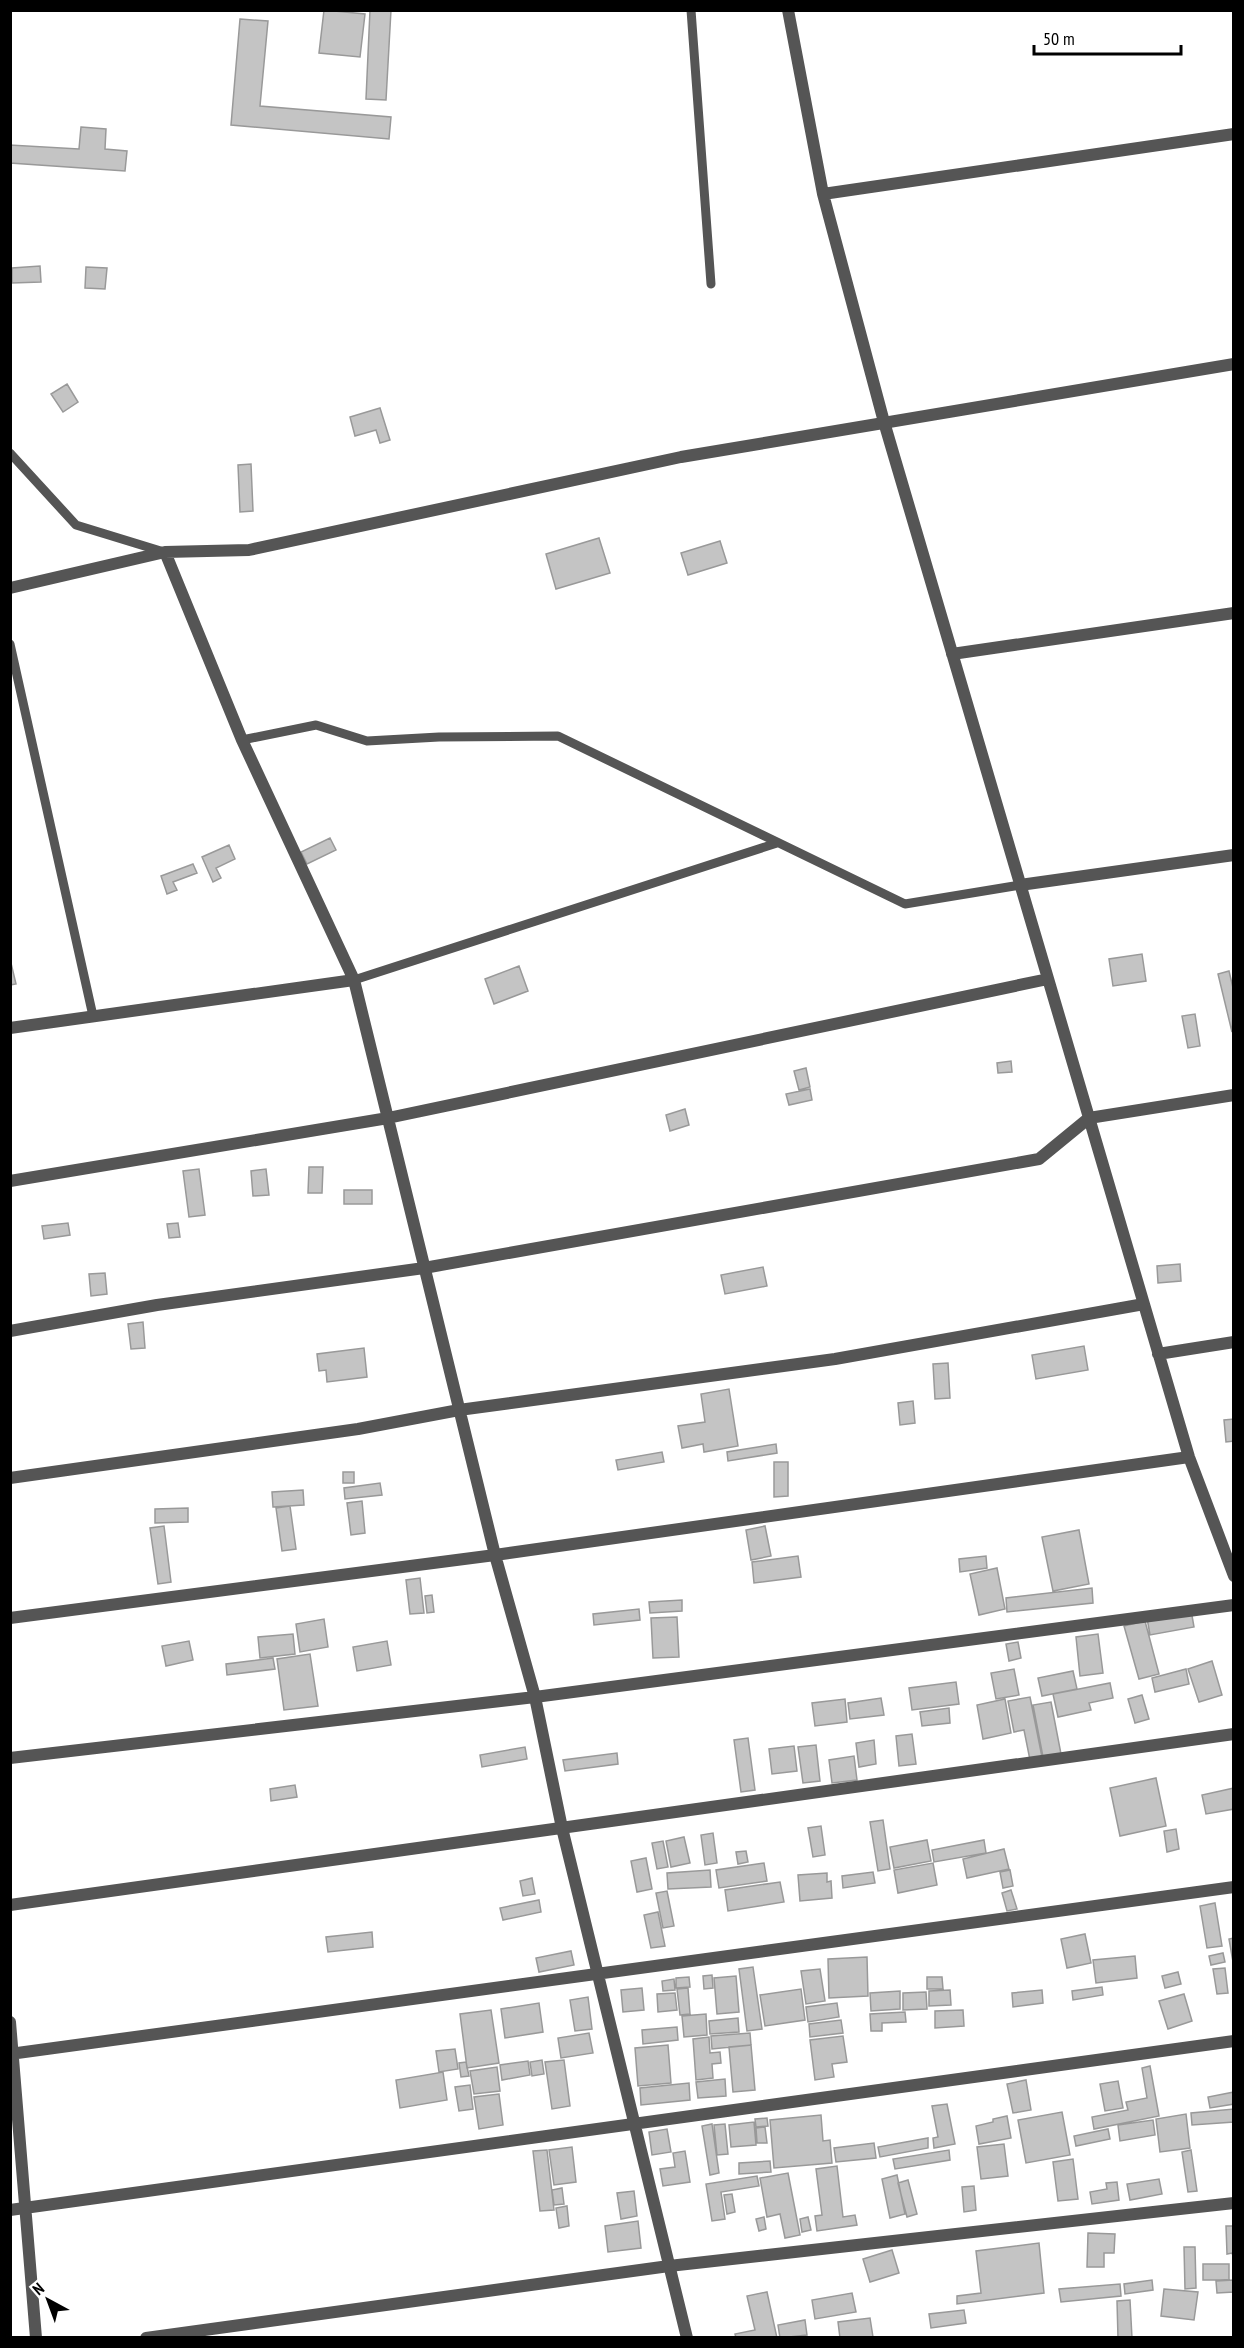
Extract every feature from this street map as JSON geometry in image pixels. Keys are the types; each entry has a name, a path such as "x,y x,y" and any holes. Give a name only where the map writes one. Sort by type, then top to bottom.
{"street":[{"path":"788,10 823,194 884,422 1189,1457 1233,1576"},
{"path":"823,194 1233,134"},
{"path":"10,588 165,552 249,550 681,457 1233,364"},
{"path":"165,552 242,740 354,980 495,1555 535,1697 562,1828 687,2337"},
{"path":"952,654 1233,614"},
{"path":"1020,885 1233,855"},
{"path":"10,1181 388,1118 1048,979"},
{"path":"10,1028 354,980"},
{"path":"10,1332 157,1305 424,1268 1039,1159 1089,1118 1233,1095"},
{"path":"10,1478 358,1429 459,1410 835,1359 1144,1304"},
{"path":"1158,1354 1233,1342"},
{"path":"10,1618 495,1555 1189,1457"},
{"path":"10,1758 535,1697 1233,1605"},
{"path":"10,1905 1233,1734"},
{"path":"12,2054 1233,1887"},
{"path":"10,2022 36,2337"},
{"path":"10,2210 1233,2041"},
{"path":"146,2337 669,2266 1233,2203"}],"lane":[{"path":"691,10 711,284"},
{"path":"10,453 76,525 165,552"},
{"path":"10,644 93,1016"},
{"path":"242,740 316,725 368,741 439,737 558,736 905,904 1020,885"},
{"path":"354,980 777,843"}],"building":[{"path":"324,10 365,14 360,57 319,53"},
{"path":"370,10 391,10 386,100 366,99"},
{"path":"240,19 268,21 260,106 391,117 389,139 231,125"},
{"path":"81,127 106,129 105,149 127,151 125,171 10,163 10,145 79,149"},
{"path":"40,266 41,282 12,283 12,268"},
{"path":"86,267 107,268 105,289 85,288"},
{"path":"67,384 78,402 63,412 51,394"},
{"path":"380,408 390,440 380,443 376,430 355,436 350,417"},
{"path":"251,464 253,511 240,512 238,465"},
{"path":"599,538 610,573 556,589 546,554"},
{"path":"720,541 727,563 688,575 681,553"},
{"path":"330,838 336,850 307,864 301,852"},
{"path":"229,845 235,859 216,868 221,878 213,882 202,857"},
{"path":"193,864 197,873 173,882 177,890 167,894 161,876"},
{"path":"1142,954 1146,981 1113,986 1109,959"},
{"path":"10,959 16,984 10,985"},
{"path":"519,966 528,991 494,1004 485,979"},
{"path":"1229,971 1234,992 1232,1032 1218,974"},
{"path":"1195,1014 1200,1046 1188,1048 1182,1016"},
{"path":"1011,1061 1012,1072 998,1073 997,1063"},
{"path":"806,1068 810,1087 799,1090 794,1071"},
{"path":"810,1089 812,1100 789,1105 786,1094"},
{"path":"685,1109 689,1125 670,1131 666,1115"},
{"path":"309,1167 323,1167 322,1193 308,1193"},
{"path":"199,1169 205,1215 189,1217 183,1171"},
{"path":"266,1169 269,1195 253,1196 251,1171"},
{"path":"344,1190 372,1190 372,1204 344,1204"},
{"path":"68,1223 70,1235 44,1239 42,1226"},
{"path":"178,1223 180,1237 169,1238 167,1224"},
{"path":"1180,1264 1181,1281 1158,1283 1157,1266"},
{"path":"763,1267 767,1286 725,1294 721,1275"},
{"path":"105,1273 107,1294 91,1296 89,1274"},
{"path":"143,1322 145,1348 131,1349 128,1324"},
{"path":"1084,1346 1088,1370 1036,1379 1032,1355"},
{"path":"364,1348 367,1377 327,1382 326,1370 319,1371 317,1354"},
{"path":"948,1363 950,1398 935,1399 933,1364"},
{"path":"729,1389 738,1446 704,1452 703,1444 682,1448 678,1426 705,1422 701,1394"},
{"path":"913,1401 915,1423 900,1425 898,1403"},
{"path":"1234,1419 1234,1441 1226,1442 1224,1420"},
{"path":"776,1444 777,1453 728,1461 727,1452"},
{"path":"662,1452 664,1462 618,1470 616,1460"},
{"path":"774,1462 788,1462 788,1496 774,1497"},
{"path":"343,1472 354,1472 354,1483 343,1483"},
{"path":"380,1483 382,1495 345,1499 344,1488"},
{"path":"303,1490 304,1505 273,1507 272,1492"},
{"path":"362,1501 365,1533 351,1535 347,1503"},
{"path":"290,1506 296,1549 282,1551 276,1508"},
{"path":"188,1508 188,1522 155,1523 155,1509"},
{"path":"164,1526 171,1582 158,1584 150,1528"},
{"path":"765,1526 771,1556 751,1560 746,1530"},
{"path":"1079,1530 1089,1584 1053,1591 1042,1537"},
{"path":"798,1556 801,1577 754,1583 752,1562"},
{"path":"986,1556 987,1568 960,1572 959,1559"},
{"path":"997,1568 1005,1609 979,1615 970,1574"},
{"path":"420,1578 424,1613 410,1614 406,1580"},
{"path":"1092,1588 1093,1603 1007,1612 1006,1598"},
{"path":"432,1595 434,1612 427,1613 425,1596"},
{"path":"682,1600 682,1611 650,1613 649,1602"},
{"path":"639,1609 640,1620 594,1625 593,1614"},
{"path":"1191,1610 1194,1627 1150,1635 1147,1618"},
{"path":"677,1617 679,1657 653,1658 651,1618"},
{"path":"324,1619 328,1647 300,1652 296,1624"},
{"path":"1145,1621 1159,1674 1139,1679 1124,1626"},
{"path":"293,1634 295,1654 260,1658 258,1637"},
{"path":"1098,1634 1103,1673 1080,1676 1076,1637"},
{"path":"189,1641 193,1660 166,1666 162,1646"},
{"path":"387,1641 391,1665 357,1671 353,1647"},
{"path":"1018,1642 1021,1658 1009,1661 1006,1644"},
{"path":"310,1654 318,1706 284,1710 277,1659"},
{"path":"273,1658 275,1669 227,1675 226,1664"},
{"path":"1212,1661 1222,1695 1199,1702 1188,1669"},
{"path":"1014,1669 1019,1695 996,1699 991,1673"},
{"path":"1186,1669 1189,1684 1155,1692 1152,1678"},
{"path":"1073,1671 1077,1689 1042,1696 1038,1678"},
{"path":"956,1682 959,1704 912,1710 909,1688"},
{"path":"1110,1683 1113,1698 1089,1703 1091,1710 1058,1717 1053,1694"},
{"path":"1142,1695 1149,1719 1135,1723 1128,1699"},
{"path":"1030,1697 1042,1757 1030,1760 1024,1730 1014,1732 1008,1701"},
{"path":"881,1698 884,1715 850,1719 848,1703"},
{"path":"845,1699 847,1722 815,1726 812,1703"},
{"path":"1005,1699 1011,1733 983,1739 977,1705"},
{"path":"1051,1702 1061,1754 1043,1757 1033,1705"},
{"path":"949,1708 950,1723 922,1726 920,1712"},
{"path":"912,1734 916,1764 899,1766 896,1736"},
{"path":"748,1738 755,1790 741,1792 734,1740"},
{"path":"874,1740 876,1764 859,1767 856,1743"},
{"path":"816,1745 820,1781 803,1783 798,1747"},
{"path":"794,1746 797,1771 772,1774 769,1749"},
{"path":"525,1747 527,1759 482,1767 480,1755"},
{"path":"617,1753 618,1764 565,1771 563,1760"},
{"path":"854,1756 857,1780 832,1783 829,1760"},
{"path":"1156,1778 1166,1826 1120,1836 1110,1788"},
{"path":"295,1785 297,1797 271,1801 270,1789"},
{"path":"1234,1788 1234,1809 1206,1814 1202,1795"},
{"path":"883,1820 890,1869 878,1871 870,1822"},
{"path":"821,1826 825,1855 813,1857 808,1828"},
{"path":"1176,1829 1179,1849 1167,1852 1164,1831"},
{"path":"713,1833 717,1863 705,1865 701,1835"},
{"path":"684,1837 690,1863 671,1867 666,1841"},
{"path":"927,1840 931,1861 894,1868 890,1847"},
{"path":"984,1840 986,1853 934,1862 932,1850"},
{"path":"663,1841 668,1867 657,1869 652,1843"},
{"path":"1004,1849 1009,1869 967,1878 963,1859"},
{"path":"746,1851 748,1862 738,1864 736,1852"},
{"path":"646,1858 652,1889 637,1892 631,1861"},
{"path":"764,1863 767,1881 719,1888 716,1870"},
{"path":"933,1863 937,1885 898,1893 894,1870"},
{"path":"710,1870 711,1887 668,1889 667,1873"},
{"path":"1010,1870 1013,1886 1003,1888 1000,1872"},
{"path":"873,1872 875,1883 843,1888 842,1876"},
{"path":"827,1873 827,1882 831,1881 832,1898 800,1901 798,1875"},
{"path":"532,1878 535,1894 523,1896 520,1881"},
{"path":"780,1882 784,1902 728,1911 725,1890"},
{"path":"1011,1890 1017,1909 1007,1911 1002,1893"},
{"path":"667,1891 674,1926 663,1928 656,1893"},
{"path":"539,1900 541,1912 503,1920 500,1908"},
{"path":"1215,1903 1222,1946 1207,1948 1200,1906"},
{"path":"658,1912 665,1946 651,1948 644,1915"},
{"path":"372,1932 373,1947 328,1952 326,1937"},
{"path":"1085,1934 1091,1963 1067,1968 1061,1939"},
{"path":"1234,1938 1234,1962 1233,1962 1229,1939"},
{"path":"571,1951 574,1965 539,1972 536,1958"},
{"path":"1223,1953 1225,1962 1211,1965 1209,1956"},
{"path":"1135,1956 1137,1978 1096,1983 1093,1960"},
{"path":"867,1957 868,1996 829,1998 828,1959"},
{"path":"753,1967 762,2029 747,2031 739,1969"},
{"path":"1225,1968 1228,1993 1217,1994 1213,1969"},
{"path":"820,1969 825,2001 806,2004 801,1971"},
{"path":"1178,1972 1181,1984 1165,1988 1162,1976"},
{"path":"712,1975 713,1988 704,1989 703,1976"},
{"path":"736,1976 739,2012 717,2014 714,1978"},
{"path":"689,1977 690,1987 676,1988 676,1978"},
{"path":"927,1977 942,1977 943,1989 927,1989"},
{"path":"674,1979 675,1990 663,1991 662,1981"},
{"path":"1102,1987 1103,1995 1073,2000 1072,1991"},
{"path":"642,1988 644,2010 623,2012 621,1990"},
{"path":"688,1988 690,2014 680,2015 677,1989"},
{"path":"801,1989 805,2020 765,2026 760,1995"},
{"path":"950,1990 951,2005 929,2006 929,1991"},
{"path":"1042,1990 1043,2003 1013,2007 1012,1993"},
{"path":"900,1991 900,2009 871,2011 870,1993"},
{"path":"926,1992 927,2009 903,2010 903,1993"},
{"path":"675,1993 677,2010 658,2012 657,1994"},
{"path":"1184,1994 1192,2021 1168,2029 1159,2001"},
{"path":"588,1997 592,2029 575,2031 570,2000"},
{"path":"539,2003 543,2032 505,2038 501,2009"},
{"path":"837,2003 839,2017 808,2022 806,2007"},
{"path":"491,2010 499,2063 467,2068 460,2014"},
{"path":"963,2010 964,2026 935,2028 935,2011"},
{"path":"905,2012 906,2022 882,2023 882,2031 871,2031 870,2014"},
{"path":"706,2014 707,2035 684,2037 682,2016"},
{"path":"738,2018 739,2032 710,2034 709,2021"},
{"path":"841,2020 843,2033 810,2037 809,2024"},
{"path":"677,2027 678,2040 643,2044 642,2030"},
{"path":"589,2033 593,2053 561,2058 558,2038"},
{"path":"750,2033 751,2045 712,2049 711,2036"},
{"path":"843,2036 847,2062 832,2064 834,2077 815,2080 810,2040"},
{"path":"709,2037 710,2053 720,2052 721,2063 712,2064 713,2078 696,2080 693,2039"},
{"path":"668,2045 671,2083 638,2086 635,2048"},
{"path":"751,2045 755,2090 733,2092 729,2047"},
{"path":"455,2049 458,2069 439,2072 436,2051"},
{"path":"542,2060 544,2074 532,2076 530,2062"},
{"path":"564,2060 570,2106 552,2109 545,2062"},
{"path":"528,2061 530,2075 502,2080 500,2065"},
{"path":"466,2062 469,2076 461,2077 459,2063"},
{"path":"1150,2066 1159,2116 1094,2129 1092,2117 1128,2110 1126,2102 1147,2098 1142,2068"},
{"path":"497,2067 500,2091 474,2094 470,2071"},
{"path":"443,2072 447,2100 400,2108 396,2080"},
{"path":"725,2079 726,2096 698,2098 696,2082"},
{"path":"1026,2080 1031,2110 1013,2113 1007,2084"},
{"path":"1118,2081 1123,2108 1105,2111 1100,2084"},
{"path":"689,2083 690,2100 641,2105 640,2088"},
{"path":"470,2085 473,2109 459,2111 455,2087"},
{"path":"1234,2092 1234,2104 1210,2108 1208,2097"},
{"path":"499,2094 503,2125 479,2129 474,2097"},
{"path":"947,2104 955,2144 934,2148 933,2138 938,2137 932,2106"},
{"path":"1234,2109 1234,2122 1192,2125 1191,2113"},
{"path":"1062,2112 1070,2155 1026,2163 1018,2120"},
{"path":"1186,2114 1190,2148 1160,2152 1156,2119"},
{"path":"821,2115 823,2141 830,2140 832,2163 774,2168 770,2120"},
{"path":"1007,2116 1011,2138 979,2144 976,2126"},
{"path":"767,2118 768,2126 756,2127 755,2119"},
{"path":"1153,2120 1155,2135 1120,2141 1118,2125"},
{"path":"754,2122 756,2145 731,2147 729,2125"},
{"path":"712,2124 719,2173 710,2175 702,2126"},
{"path":"725,2124 728,2154 717,2155 714,2125"},
{"path":"765,2127 767,2143 757,2143 756,2128"},
{"path":"667,2129 671,2152 652,2155 649,2132"},
{"path":"1108,2129 1110,2139 1076,2146 1074,2136"},
{"path":"928,2138 928,2148 880,2157 878,2147"},
{"path":"874,2143 876,2158 836,2162 834,2148"},
{"path":"1004,2144 1008,2176 981,2179 977,2147"},
{"path":"572,2147 576,2182 554,2185 549,2150"},
{"path":"547,2150 554,2210 540,2211 533,2151"},
{"path":"949,2150 950,2160 895,2169 893,2159"},
{"path":"1191,2150 1197,2191 1188,2192 1182,2152"},
{"path":"685,2151 690,2182 663,2186 660,2169 675,2167 673,2153"},
{"path":"1073,2159 1078,2199 1058,2201 1053,2162"},
{"path":"770,2161 771,2172 739,2174 739,2163"},
{"path":"837,2166 843,2217 855,2215 857,2225 817,2231 815,2216 822,2215 816,2169"},
{"path":"788,2173 800,2235 785,2238 780,2214 767,2217 760,2178"},
{"path":"897,2175 905,2214 890,2218 882,2179"},
{"path":"757,2176 759,2186 721,2192 725,2219 712,2221 706,2184"},
{"path":"1159,2179 1162,2194 1130,2200 1127,2184"},
{"path":"908,2180 917,2214 907,2217 898,2183"},
{"path":"1117,2182 1119,2200 1092,2204 1090,2192 1107,2189 1106,2183"},
{"path":"974,2186 976,2210 964,2212 962,2187"},
{"path":"562,2188 564,2204 554,2205 552,2190"},
{"path":"634,2191 637,2216 621,2219 617,2193"},
{"path":"732,2194 735,2212 727,2214 724,2195"},
{"path":"567,2206 569,2226 559,2228 556,2208"},
{"path":"764,2217 766,2229 759,2231 756,2219"},
{"path":"808,2217 811,2230 802,2232 800,2219"},
{"path":"638,2221 641,2248 608,2252 605,2226"},
{"path":"1226,2226 1234,2226 1234,2259 1232,2253 1227,2254"},
{"path":"1088,2233 1115,2234 1114,2253 1104,2253 1104,2267 1087,2267"},
{"path":"1039,2243 1044,2293 957,2304 957,2296 981,2293 976,2251"},
{"path":"1184,2247 1195,2247 1196,2288 1185,2289"},
{"path":"892,2250 899,2273 870,2282 863,2259"},
{"path":"1203,2264 1229,2264 1229,2280 1203,2280"},
{"path":"1152,2280 1153,2290 1125,2294 1124,2284"},
{"path":"1234,2280 1234,2292 1217,2293 1216,2281"},
{"path":"1120,2284 1121,2296 1061,2302 1059,2289"},
{"path":"1164,2289 1198,2292 1194,2320 1161,2316"},
{"path":"767,2292 777,2338 736,2338 735,2334 755,2330 747,2296"},
{"path":"852,2293 856,2312 815,2319 812,2300"},
{"path":"1130,2300 1132,2338 1118,2338 1117,2301"},
{"path":"964,2310 966,2323 931,2328 929,2314"},
{"path":"870,2318 873,2337 840,2338 838,2322"},
{"path":"805,2320 807,2335 780,2338 778,2325"}]}
